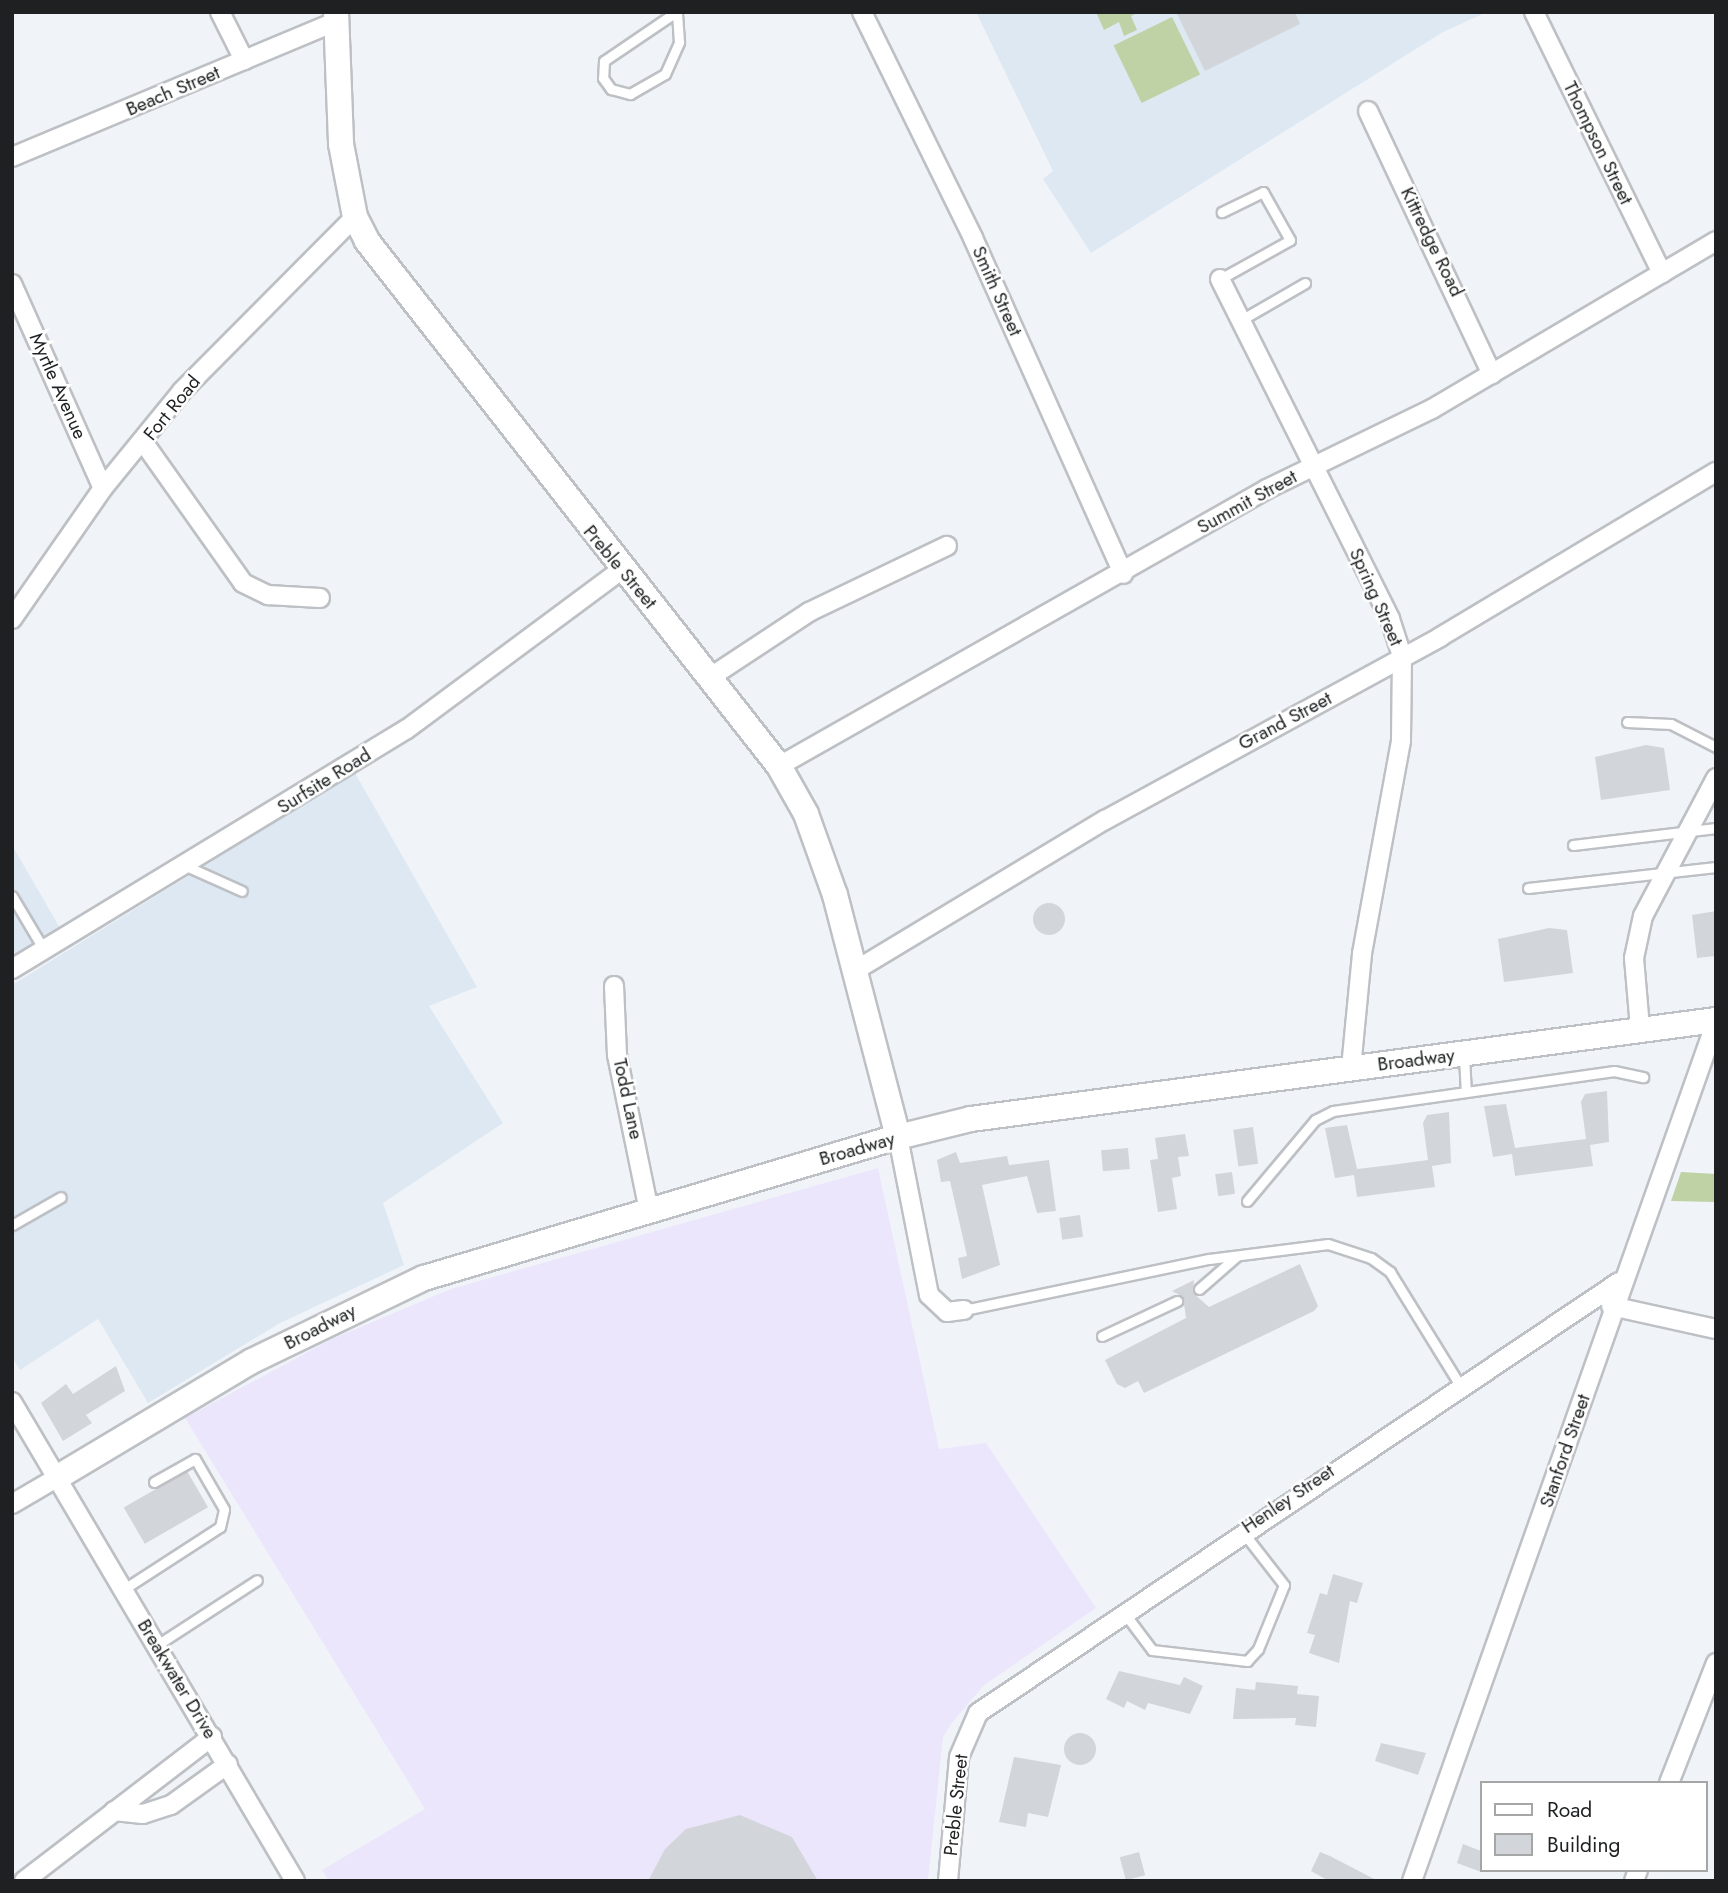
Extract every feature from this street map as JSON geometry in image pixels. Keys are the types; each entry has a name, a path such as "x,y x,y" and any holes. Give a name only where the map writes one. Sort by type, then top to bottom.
{"street":[{"path":"220,12 244,60"},
{"name":"Smith Street","path":"862,12 973,238 1123,574"},
{"name":"Thompson Street","path":"1534,12 1662,273"},
{"name":"Beach Street","path":"12,157 244,60 334,17"},
{"name":"Preble Street","path":"334,17 341,144 355,216 383,262 621,570 779,766 819,844 856,971 898,1137"},
{"name":"Kittredge Road","path":"1368,111 1492,374"},
{"name":"Fort Road","path":"12,619 103,488 271,295 355,216"},
{"name":"Summit Street","path":"779,766 1312,466 1492,374 1716,241"},
{"name":"Spring Street","path":"1220,279 1390,620 1402,657 1401,741 1362,954 1351,1069"},
{"name":"Myrtle Avenue","path":"12,284 103,488"},
{"path":"144,443 243,583 268,595 320,598"},
{"name":"Grand Street","path":"856,971 1117,813 1402,657 1716,472"},
{"path":"709,678 809,612 947,546"},
{"name":"Surfsite Road","path":"12,969 186,866 458,695 621,570"},
{"path":"1640,1028 1634,958 1643,916 1716,778"},
{"name":"Todd Lane","path":"614,986 617,1055 649,1211"},
{"name":"Broadway","path":"58,1477 252,1361 378,1298 449,1269 898,1137 971,1119 1640,1028 1716,1021"},
{"name":"Stanford Street","path":"1412,1881 1561,1467 1619,1282 1716,1021"},
{"path":"898,1137 929,1295 947,1312 964,1310"},
{"name":"Henley Street","path":"967,1730 1006,1691 1125,1613 1241,1530 1619,1282"},
{"path":"1611,1306 1716,1329"},
{"name":"Breakwater Drive","path":"12,1402 295,1881"},
{"path":"12,1504 58,1477"},
{"path":"1670,1781 1716,1662"},
{"name":"Preble Street","path":"948,1881 967,1730"},
{"path":"24,1881 212,1737"},
{"path":"114,1811 143,1814 171,1805 228,1765"}],"lane":[{"path":"677,12 679,42 664,74 630,94 611,89 604,61 677,12"},
{"path":"1220,279 1290,240 1263,192 1222,212"},
{"path":"1241,320 1305,283"},
{"path":"1627,722 1671,724 1716,747"},
{"path":"1573,845 1716,828"},
{"path":"186,866 242,891"},
{"path":"1528,888 1716,867"},
{"path":"12,896 44,950"},
{"path":"1464,1054 1466,1090"},
{"path":"1247,1201 1315,1120 1333,1111 1614,1071 1643,1077"},
{"path":"12,1225 61,1197"},
{"path":"964,1310 1237,1256 1328,1244 1371,1258 1390,1272 1461,1387"},
{"path":"1199,1289 1237,1256"},
{"path":"1102,1336 1177,1301"},
{"path":"124,1589 220,1527 224,1509 195,1459 154,1482"},
{"path":"1125,1613 1152,1650 1247,1661 1258,1649 1284,1585 1241,1530"},
{"path":"157,1645 257,1580"}],"shaded area":[{"path":"976,12 1487,12 1443,32 1091,253 1043,179 1053,171"},
{"path":"355,773 477,987 429,1006 503,1123 383,1203 404,1265 280,1323 148,1403 98,1319 20,1370 12,1357 12,985"},
{"path":"12,845 60,928 12,956"},
{"path":"878,1168 939,1449 986,1443 1096,1608 983,1686 943,1737 928,1881 329,1881 322,1870 425,1809 185,1418 332,1339 451,1289"}],"green space":[{"path":"1096,12 1139,12 1131,16 1137,30 1124,36 1119,22 1104,30"},
{"path":"1172,17 1200,75 1142,103 1114,45"},
{"path":"1681,1172 1716,1174 1716,1202 1671,1201"}],"building":[{"path":"1176,12 1295,12 1300,24 1205,71"},
{"path":"1646,745 1664,748 1670,790 1601,800 1595,757"},
{"path":"1049,903 1060,908 1065,919 1060,930 1049,935 1038,930 1033,919 1038,908"},
{"path":"1716,911 1716,956 1697,958 1692,915"},
{"path":"1549,928 1567,930 1573,973 1504,982 1498,939"},
{"path":"1607,1091 1609,1142 1590,1145 1593,1166 1515,1176 1512,1154 1493,1157 1484,1106 1506,1104 1515,1148 1586,1139 1581,1102 1585,1094"},
{"path":"1449,1112 1451,1163 1432,1166 1435,1187 1357,1197 1354,1175 1335,1178 1325,1128 1347,1125 1357,1169 1391,1165 1428,1160 1423,1123 1427,1115"},
{"path":"1253,1127 1258,1164 1238,1166 1233,1130"},
{"path":"1185,1134 1189,1156 1178,1157 1181,1176 1172,1178 1177,1209 1158,1212 1150,1160 1158,1159 1155,1138"},
{"path":"1128,1148 1130,1169 1103,1171 1101,1150"},
{"path":"956,1152 960,1163 1007,1156 1009,1165 1049,1160 1056,1211 1037,1213 1027,1176 982,1185 1000,1265 962,1279 958,1258 967,1256 950,1181 941,1182 937,1160"},
{"path":"1232,1172 1235,1194 1218,1196 1215,1174"},
{"path":"1080,1215 1083,1237 1062,1240 1059,1218"},
{"path":"1300,1264 1318,1306 1314,1311 1144,1393 1138,1381 1125,1388 1117,1384 1105,1360 1186,1318 1183,1297 1172,1291 1194,1280 1193,1293 1209,1307"},
{"path":"116,1366 125,1391 86,1415 92,1423 63,1441 41,1403 66,1384 73,1394"},
{"path":"187,1471 208,1507 145,1544 124,1508"},
{"path":"1333,1574 1363,1583 1357,1603 1350,1601 1339,1663 1309,1653 1315,1635 1307,1633 1320,1593 1327,1595"},
{"path":"1119,1671 1180,1685 1184,1677 1203,1686 1190,1714 1148,1703 1145,1710 1127,1701 1124,1708 1106,1699"},
{"path":"1256,1682 1298,1686 1297,1694 1319,1696 1316,1727 1295,1725 1296,1718 1233,1719 1236,1688 1255,1690"},
{"path":"1080,1733 1091,1738 1096,1749 1091,1760 1080,1765 1069,1760 1064,1749 1069,1738"},
{"path":"1381,1743 1426,1753 1418,1775 1375,1761"},
{"path":"1014,1757 1061,1765 1048,1817 1028,1813 1026,1827 999,1822"},
{"path":"740,1815 792,1837 818,1881 648,1881 665,1849 686,1829"},
{"path":"1463,1844 1480,1851 1480,1872 1457,1863"},
{"path":"1139,1852 1145,1875 1126,1880 1120,1857"},
{"path":"1320,1852 1378,1881 1329,1881 1311,1871"}]}
